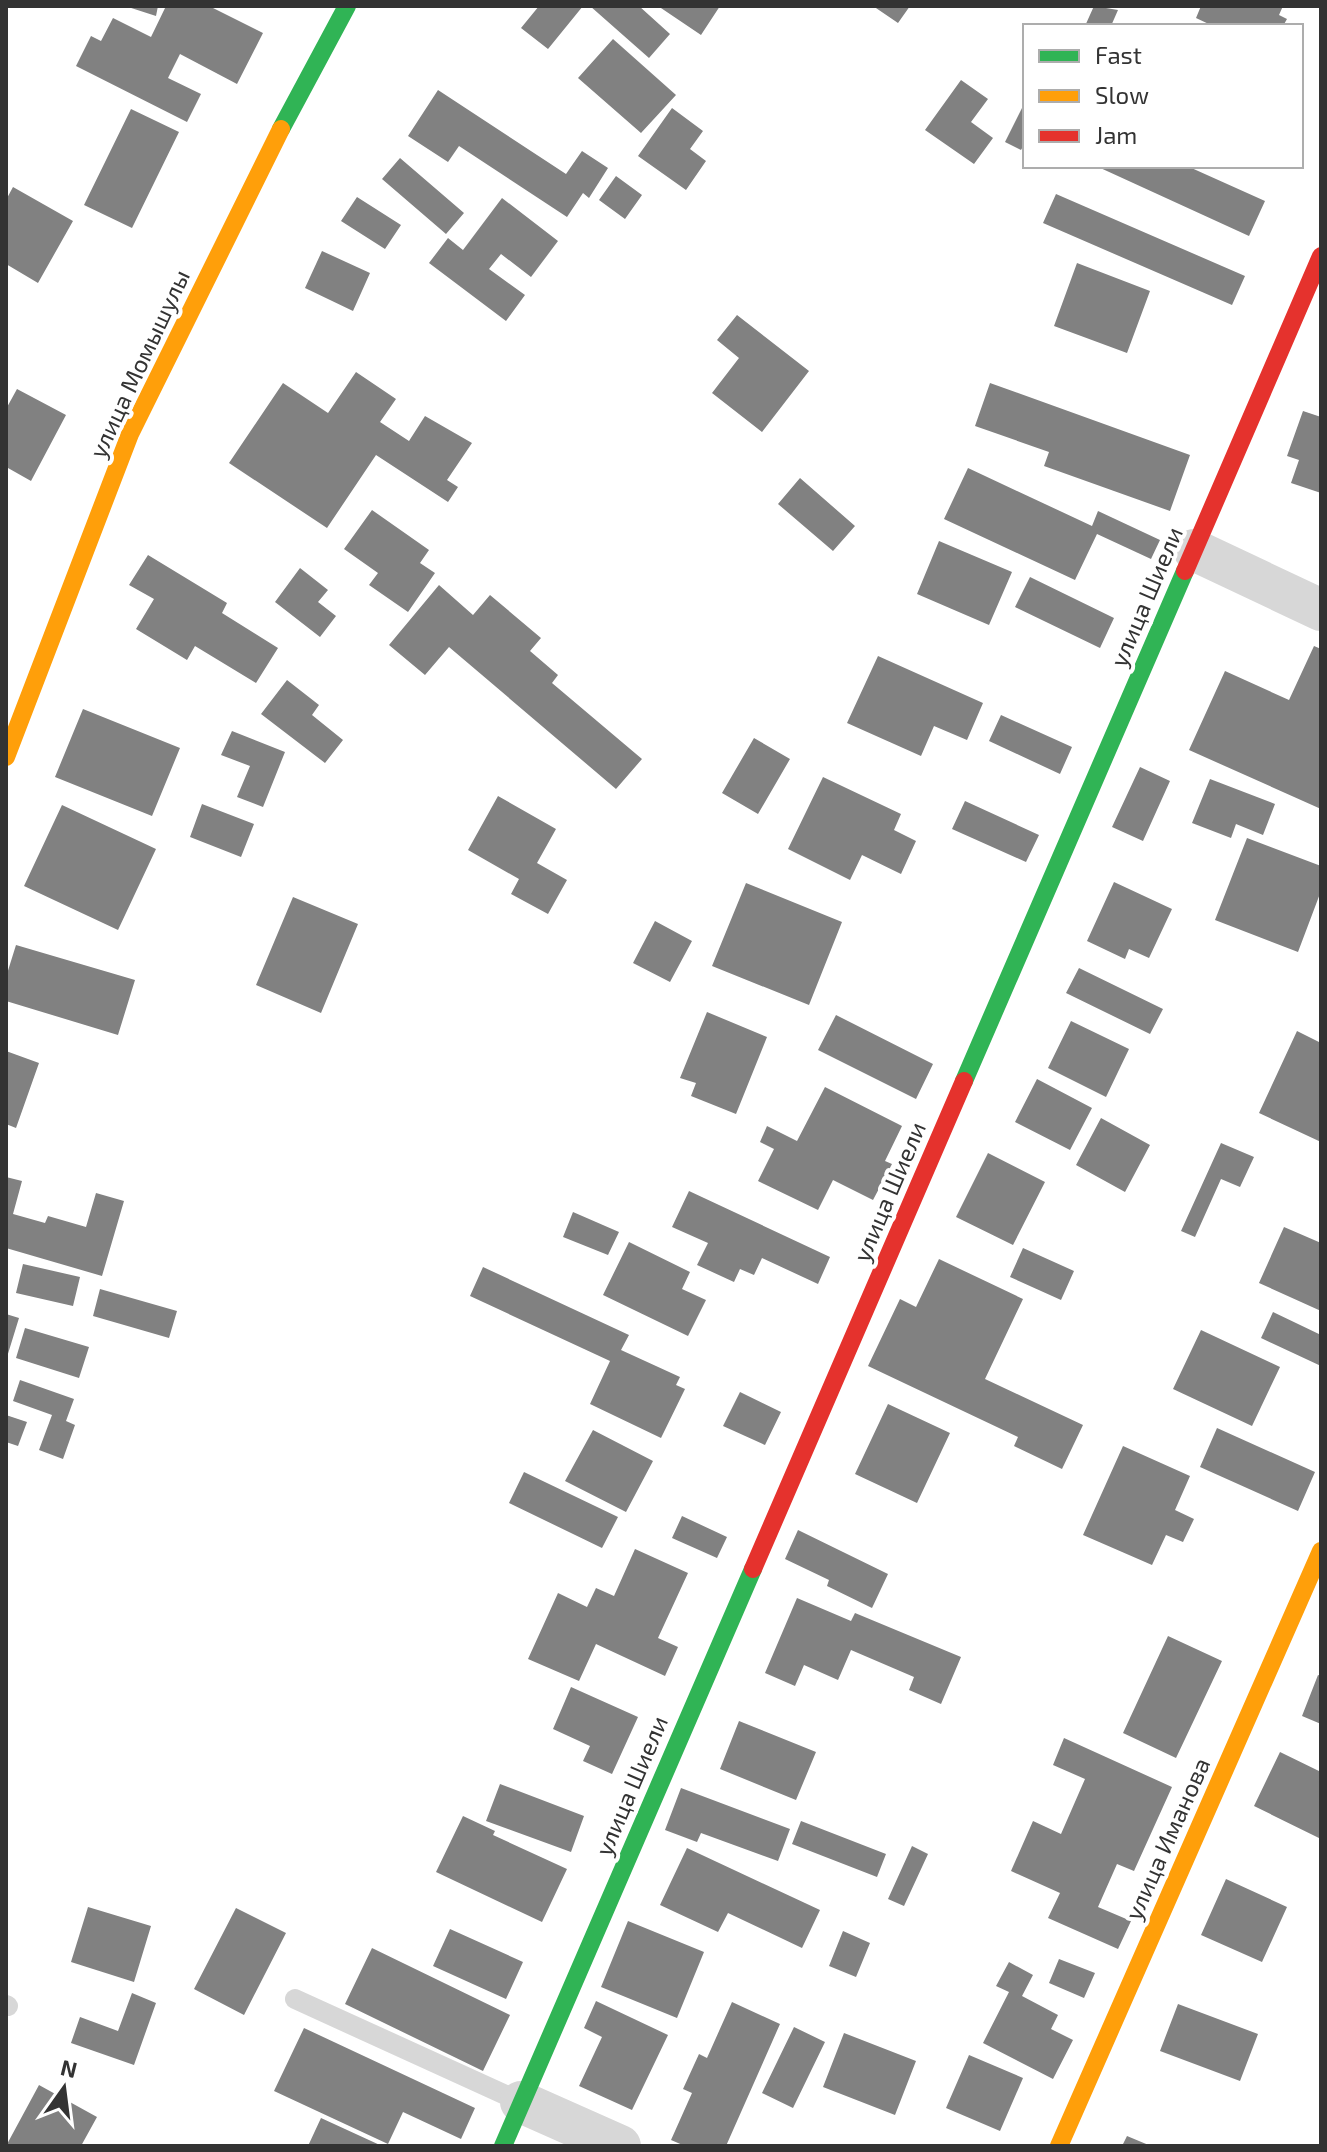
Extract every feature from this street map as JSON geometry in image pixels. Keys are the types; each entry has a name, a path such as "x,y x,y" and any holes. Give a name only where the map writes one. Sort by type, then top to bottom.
{"street":[{"name":"улица Момышулы","path":"6,757 130,434 253,181 347,6"},
{"name":"улица Шиели","path":"503,2146 1321,256"},
{"path":"1194,550 1321,610"},
{"name":"улица Иманова","path":"1059,2146 1321,1551"},
{"path":"521,2102 620,2146"}],"lane":[{"path":"295,1999 521,2102"}],"building":[{"path":"125,6 158,6 156,16"},
{"path":"166,6 209,6 263,33 237,84 180,54 168,78 201,94 187,122 76,66 91,36 101,41 113,18 151,37"},
{"path":"539,6 583,6 548,49 521,28"},
{"path":"590,6 639,6 670,34 649,58"},
{"path":"658,6 720,6 701,35"},
{"path":"873,6 910,6 898,23"},
{"path":"1094,6 1118,10 1112,24 1086,24"},
{"path":"1201,6 1283,6 1279,15 1287,19 1284,24 1209,24 1196,18"},
{"path":"613,39 676,95 641,133 578,78"},
{"path":"961,80 988,99 971,122 993,138 974,164 925,130"},
{"path":"438,90 566,174 582,151 608,168 589,198 583,193 567,217 459,146 448,162 408,136"},
{"path":"1023,106 1023,146 1021,150 1005,142"},
{"path":"672,108 703,131 690,149 706,161 686,190 638,156"},
{"path":"131,109 179,132 132,228 84,205"},
{"path":"400,158 464,213 446,234 382,179"},
{"path":"1100,168 1191,168 1265,201 1249,236"},
{"path":"616,176 642,195 625,219 599,200"},
{"path":"13,187 73,221 38,283 6,264 6,200"},
{"path":"1056,194 1245,276 1232,305 1043,223"},
{"path":"357,197 401,225 385,249 341,221"},
{"path":"502,198 558,241 531,277 501,254 489,269 525,295 506,321 429,263 448,238 463,250"},
{"path":"322,251 370,273 353,311 305,288"},
{"path":"1077,263 1150,291 1127,353 1054,326"},
{"path":"737,315 809,371 762,432 712,393 739,358 717,340"},
{"path":"356,372 396,399 380,422 409,441 425,416 472,443 447,480 458,487 448,502 376,455 327,528 229,463 283,383 328,413"},
{"path":"990,383 1190,455 1170,511 1044,466 1049,452 975,426"},
{"path":"17,389 66,415 31,481 8,468 6,472 6,409"},
{"path":"1303,411 1321,417 1321,493 1291,483 1299,460 1287,456"},
{"path":"968,468 1092,526 1098,511 1160,540 1151,559 1097,534 1075,580 944,519"},
{"path":"800,478 855,526 833,551 778,504"},
{"path":"372,510 429,550 420,563 435,573 408,612 369,585 378,573 344,549"},
{"path":"939,541 1012,572 989,625 917,594"},
{"path":"148,555 227,603 222,613 278,648 256,683 195,646 187,660 136,629 154,599 129,585"},
{"path":"300,568 328,590 318,602 336,616 320,637 275,602"},
{"path":"1030,577 1114,618 1100,648 1015,607"},
{"path":"439,585 473,615 490,595 541,638 530,651 558,675 552,683 642,759 616,789 449,647 425,675 389,645"},
{"path":"1314,646 1321,649 1321,809 1189,750 1225,671 1289,700"},
{"path":"878,656 983,703 967,740 934,726 921,756 847,723"},
{"path":"287,680 319,705 312,715 343,740 325,763 261,714"},
{"path":"83,709 180,748 152,816 55,777"},
{"path":"1001,715 1072,747 1060,774 989,741"},
{"path":"232,731 285,752 263,807 237,797 250,766 221,755"},
{"path":"754,738 790,759 758,814 722,793"},
{"path":"1140,767 1170,781 1143,841 1112,827"},
{"path":"823,777 901,814 894,830 916,841 901,874 862,855 850,880 788,849"},
{"path":"1210,779 1275,804 1263,835 1236,824 1231,838 1192,823"},
{"path":"498,796 556,829 537,863 567,880 548,914 511,894 519,879 468,850"},
{"path":"965,801 1039,835 1026,862 952,829"},
{"path":"202,804 254,824 241,857 190,837"},
{"path":"62,805 156,849 118,930 24,886"},
{"path":"1247,838 1321,866 1321,891 1298,952 1215,920"},
{"path":"1114,882 1172,909 1149,958 1129,949 1125,959 1087,941"},
{"path":"746,883 842,922 809,1005 712,966"},
{"path":"293,897 358,924 321,1013 256,985"},
{"path":"655,921 692,941 670,982 633,963"},
{"path":"16,945 135,980 118,1035 6,1001 6,977"},
{"path":"1079,968 1163,1009 1150,1034 1066,993"},
{"path":"707,1012 767,1037 736,1114 691,1096 696,1083 680,1078"},
{"path":"836,1015 933,1064 916,1099 818,1050"},
{"path":"1071,1021 1129,1049 1106,1097 1048,1068"},
{"path":"1297,1031 1321,1043 1321,1142 1259,1113"},
{"path":"6,1051 39,1063 16,1128 6,1124"},
{"path":"1037,1079 1092,1108 1070,1150 1015,1122"},
{"path":"825,1087 902,1126 885,1161 892,1164 873,1200 833,1180 818,1210 758,1181 774,1149 760,1142 767,1126 797,1141"},
{"path":"1101,1118 1150,1145 1125,1192 1076,1165"},
{"path":"1221,1143 1254,1157 1240,1187 1221,1179 1195,1237 1181,1231"},
{"path":"988,1153 1045,1182 1013,1245 956,1217"},
{"path":"6,1177 22,1181 13,1214 45,1223 48,1216 86,1227 96,1193 124,1201 102,1276 6,1248"},
{"path":"689,1191 830,1257 818,1284 762,1258 754,1275 740,1269 734,1282 697,1265 708,1243 672,1227"},
{"path":"573,1212 619,1232 608,1255 563,1237"},
{"path":"1284,1227 1321,1243 1321,1311 1259,1283"},
{"path":"629,1242 690,1272 682,1289 706,1300 688,1336 603,1295"},
{"path":"1023,1248 1074,1271 1061,1300 1010,1277"},
{"path":"939,1259 1023,1299 985,1379 1083,1425 1062,1469 1014,1446 1018,1437 868,1366 900,1299 916,1307"},
{"path":"23,1264 80,1277 73,1306 16,1293"},
{"path":"483,1267 629,1335 621,1350 680,1377 676,1385 685,1389 661,1438 590,1404 610,1361 470,1296"},
{"path":"100,1289 177,1311 169,1338 93,1316"},
{"path":"1273,1312 1321,1335 1321,1366 1261,1338"},
{"path":"6,1314 19,1318 7,1357 6,1357"},
{"path":"25,1328 89,1347 79,1378 16,1358"},
{"path":"1201,1330 1280,1367 1252,1426 1173,1389"},
{"path":"20,1380 74,1399 66,1421 75,1425 63,1459 39,1450 52,1415 13,1401"},
{"path":"740,1392 781,1412 765,1445 723,1426"},
{"path":"888,1404 950,1433 917,1503 855,1474"},
{"path":"6,1415 27,1422 18,1446 6,1442"},
{"path":"1217,1428 1315,1472 1298,1511 1200,1467"},
{"path":"593,1430 653,1461 626,1512 565,1481"},
{"path":"1123,1446 1190,1476 1175,1510 1194,1519 1183,1542 1166,1535 1152,1565 1083,1535"},
{"path":"524,1472 618,1517 602,1548 509,1503"},
{"path":"682,1516 727,1537 717,1558 672,1538"},
{"path":"798,1530 888,1574 872,1608 827,1586 829,1580 785,1559"},
{"path":"635,1549 688,1573 658,1638 678,1647 665,1676 596,1644 579,1681 528,1659 558,1593 587,1607 596,1588 614,1596"},
{"path":"797,1598 851,1621 855,1613 961,1657 941,1704 909,1690 914,1677 851,1650 838,1680 804,1665 795,1686 765,1673"},
{"path":"1168,1636 1222,1661 1176,1758 1123,1733"},
{"path":"1318,1675 1321,1676 1321,1724 1302,1716"},
{"path":"571,1687 638,1717 612,1774 583,1761 590,1746 553,1729"},
{"path":"739,1721 816,1752 796,1800 720,1769"},
{"path":"1064,1738 1172,1787 1134,1871 1117,1864 1098,1907 1131,1921 1118,1949 1048,1918 1060,1893 1011,1871 1033,1821 1061,1834 1085,1779 1053,1765"},
{"path":"1280,1752 1321,1772 1321,1839 1254,1806"},
{"path":"500,1784 584,1816 571,1852 486,1821"},
{"path":"681,1788 790,1829 778,1861 701,1833 697,1842 665,1830"},
{"path":"463,1816 495,1831 493,1835 567,1869 542,1922 436,1872"},
{"path":"801,1821 886,1854 877,1877 792,1844"},
{"path":"912,1846 928,1854 904,1906 888,1899"},
{"path":"687,1848 820,1910 802,1948 728,1913 718,1932 660,1905"},
{"path":"1226,1879 1287,1907 1262,1962 1201,1935"},
{"path":"88,1907 151,1926 134,1982 71,1962"},
{"path":"236,1908 286,1933 244,2015 194,1989"},
{"path":"628,1921 704,1952 677,2018 601,1987"},
{"path":"450,1929 523,1962 506,1999 433,1966"},
{"path":"843,1931 870,1943 856,1977 829,1966"},
{"path":"372,1948 510,2015 483,2071 345,2004"},
{"path":"1059,1959 1095,1973 1084,1998 1049,1983"},
{"path":"1009,1962 1033,1975 1022,1996 1058,2015 1051,2029 1073,2040 1053,2079 983,2043 1009,1992 996,1986"},
{"path":"132,1993 156,2003 134,2065 71,2043 80,2017 118,2031"},
{"path":"596,2001 668,2035 632,2110 579,2086 602,2037 584,2028"},
{"path":"732,2002 780,2024 726,2146 685,2146 671,2140 692,2093 683,2089 699,2054 707,2058"},
{"path":"1178,2004 1258,2034 1240,2081 1160,2051"},
{"path":"794,2027 825,2042 793,2108 762,2093"},
{"path":"304,2028 475,2108 461,2139 403,2112 388,2144 274,2091"},
{"path":"844,2033 916,2061 895,2115 823,2087"},
{"path":"969,2055 1023,2078 1000,2131 946,2108"},
{"path":"39,2085 97,2117 81,2146 6,2146"},
{"path":"321,2118 382,2146 308,2146"},
{"path":"1127,2136 1151,2146 1122,2146"}],"traffic: fast":[{"path":"281,129 347,6"},
{"path":"964,1081 1185,571"},
{"path":"503,2146 753,1569"}],"traffic: slow":[{"path":"6,757 130,434 281,129"},
{"path":"1059,2146 1321,1551"}],"traffic: jam":[{"path":"1185,571 1321,256"},
{"path":"753,1569 964,1081"}]}
